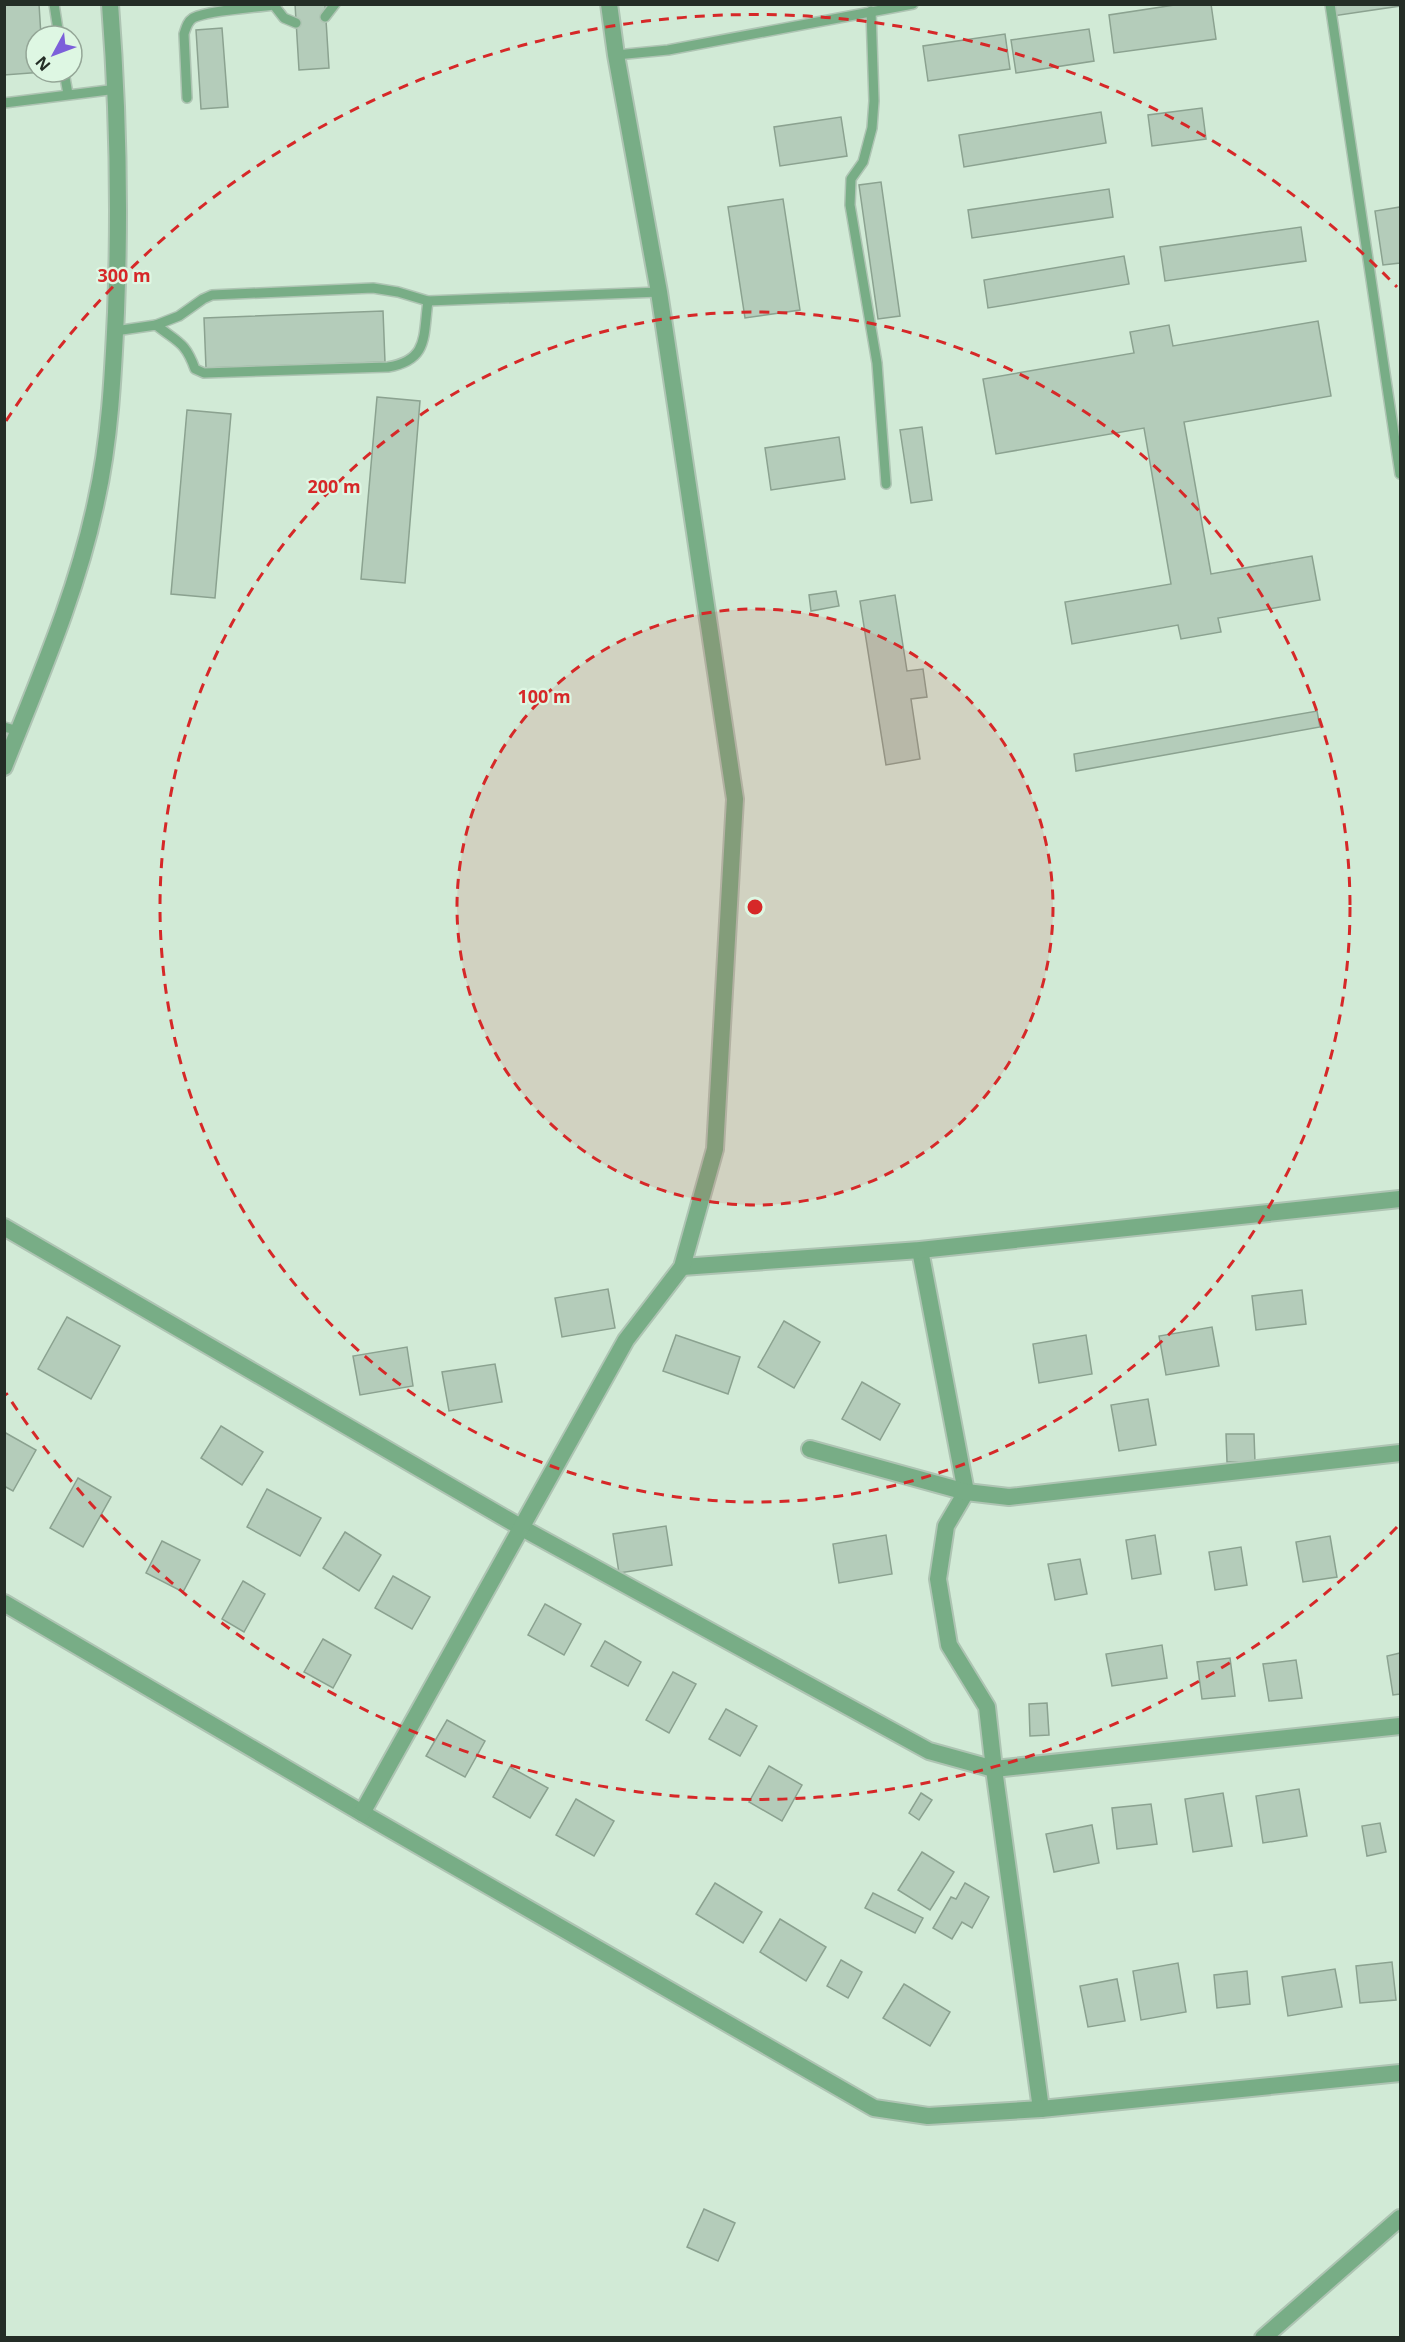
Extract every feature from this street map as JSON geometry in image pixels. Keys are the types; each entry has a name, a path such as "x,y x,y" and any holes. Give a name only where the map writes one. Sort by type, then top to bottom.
{"street":[{"path":"4,767 12,729 71,591 96,502 111,406 118,242 117,89 110,4"},
{"path":"362,1813 626,1340 682,1267 715,1149 735,799 659,292 616,55 609,4"},
{"path":"682,1267 920,1250 1401,1198"},
{"path":"4,1227 522,1528 929,1751 994,1770 1401,1726"},
{"path":"920,1250 966,1492 946,1526 938,1579 950,1645 987,1707 1041,2109"},
{"path":"810,1449 966,1492 1009,1497 1401,1453"},
{"path":"4,1603 362,1813 874,2108 928,2116 1041,2109 1401,2073"},
{"path":"1263,2337 1401,2218"}],"lane":[{"path":"54,4 57,24"},
{"path":"325,17 335,4"},
{"path":"616,55 668,50 913,4"},
{"path":"1330,4 1401,474"},
{"path":"187,98 183,34 187,24 193,18 273,5 284,18 296,23"},
{"path":"871,11 874,101 872,128 863,162 851,179 850,205 878,363 886,484"},
{"path":"66,84 68,94"},
{"path":"4,103 117,89"},
{"path":"115,330 156,325 179,316 203,298 212,295 373,288 398,292 428,302 659,292"},
{"path":"156,325 178,339 189,352 195,369 204,374 388,367 404,364 419,352 428,302"}],"building":[{"path":"4,4 39,4 40,24 24,24 24,74 4,75"},
{"path":"295,4 325,4 329,68 299,70"},
{"path":"1181,4 1211,4 1216,39 1114,53 1109,15"},
{"path":"1331,4 1400,4 1400,6 1333,16"},
{"path":"222,28 228,107 201,109 196,30"},
{"path":"1089,29 1094,61 1016,73 1011,40"},
{"path":"1005,34 1010,69 928,81 923,46"},
{"path":"1202,108 1206,139 1152,146 1148,115"},
{"path":"1101,112 1106,143 964,167 959,135"},
{"path":"841,117 847,156 780,166 774,127"},
{"path":"881,182 900,316 878,319 859,185"},
{"path":"1109,189 1113,217 972,238 968,210"},
{"path":"783,199 800,310 745,318 728,207"},
{"path":"1400,207 1400,263 1383,265 1375,211"},
{"path":"1301,227 1306,261 1165,281 1160,247"},
{"path":"1124,256 1129,284 988,308 984,280"},
{"path":"383,311 385,362 206,368 204,318"},
{"path":"1318,321 1331,396 1184,422 1211,574 1312,556 1320,600 1218,618 1221,632 1181,639 1178,625 1072,644 1065,602 1171,584 1144,428 996,454 983,379 1134,353 1130,332 1169,325 1173,346"},
{"path":"377,397 420,401 405,583 361,579"},
{"path":"187,410 231,414 215,598 171,594"},
{"path":"922,427 932,500 911,503 900,430"},
{"path":"839,437 845,479 771,490 765,448"},
{"path":"836,591 839,606 811,611 809,595"},
{"path":"895,595 907,671 923,669 927,697 911,699 920,759 886,765 860,601"},
{"path":"1317,711 1320,727 1076,771 1074,754"},
{"path":"608,1289 615,1328 562,1337 555,1298"},
{"path":"1302,1290 1306,1324 1256,1330 1252,1296"},
{"path":"67,1317 120,1346 91,1399 38,1369"},
{"path":"784,1321 820,1342 794,1388 758,1367"},
{"path":"1212,1327 1219,1366 1166,1375 1159,1336"},
{"path":"676,1335 740,1357 728,1394 663,1371"},
{"path":"1086,1335 1092,1374 1039,1383 1033,1344"},
{"path":"407,1347 413,1386 360,1395 353,1356"},
{"path":"495,1364 502,1402 449,1411 442,1372"},
{"path":"862,1382 900,1404 880,1440 842,1419"},
{"path":"1148,1399 1156,1445 1119,1451 1111,1405"},
{"path":"221,1426 263,1452 242,1485 201,1458"},
{"path":"4,1432 36,1450 13,1491 4,1486"},
{"path":"1226,1434 1254,1434 1255,1462 1227,1462"},
{"path":"78,1478 111,1497 83,1547 50,1528"},
{"path":"267,1489 321,1518 300,1556 247,1527"},
{"path":"666,1526 672,1565 619,1573 613,1534"},
{"path":"345,1532 381,1555 359,1591 323,1568"},
{"path":"886,1535 892,1574 839,1583 833,1544"},
{"path":"1155,1535 1161,1574 1132,1579 1126,1540"},
{"path":"1330,1536 1337,1577 1303,1582 1296,1542"},
{"path":"162,1541 200,1560 183,1592 146,1573"},
{"path":"1241,1547 1247,1585 1215,1590 1209,1552"},
{"path":"1080,1559 1087,1594 1055,1600 1048,1564"},
{"path":"393,1576 430,1597 412,1629 375,1608"},
{"path":"243,1581 265,1594 244,1632 222,1619"},
{"path":"545,1604 581,1624 564,1655 528,1635"},
{"path":"323,1639 351,1655 333,1688 304,1672"},
{"path":"605,1641 641,1662 628,1686 591,1666"},
{"path":"1162,1645 1167,1678 1112,1686 1106,1654"},
{"path":"1400,1653 1400,1694 1393,1695 1387,1656"},
{"path":"1230,1658 1235,1696 1202,1699 1197,1662"},
{"path":"1296,1660 1302,1698 1269,1701 1263,1664"},
{"path":"673,1672 696,1684 669,1733 646,1720"},
{"path":"1047,1703 1049,1735 1030,1736 1029,1704"},
{"path":"726,1709 757,1726 740,1756 709,1739"},
{"path":"447,1720 485,1741 465,1777 426,1756"},
{"path":"769,1766 802,1785 782,1821 749,1802"},
{"path":"510,1767 548,1788 530,1818 493,1797"},
{"path":"1299,1789 1307,1836 1263,1843 1256,1796"},
{"path":"921,1793 932,1800 919,1820 909,1813"},
{"path":"1223,1793 1232,1846 1193,1852 1185,1799"},
{"path":"576,1799 614,1821 594,1856 556,1835"},
{"path":"1151,1804 1157,1844 1117,1849 1112,1808"},
{"path":"1380,1823 1386,1852 1367,1856 1362,1826"},
{"path":"1092,1825 1099,1863 1054,1872 1046,1834"},
{"path":"922,1852 954,1872 930,1910 898,1890"},
{"path":"715,1883 762,1912 743,1943 696,1914"},
{"path":"965,1883 989,1897 972,1928 962,1922 952,1939 933,1928 951,1897 956,1899"},
{"path":"873,1893 923,1918 915,1933 865,1908"},
{"path":"780,1919 826,1947 806,1981 760,1952"},
{"path":"841,1960 862,1972 848,1998 827,1986"},
{"path":"1392,1962 1396,2000 1360,2003 1356,1966"},
{"path":"1178,1963 1186,2012 1141,2020 1133,1971"},
{"path":"1335,1969 1342,2007 1288,2016 1282,1977"},
{"path":"1247,1971 1250,2004 1217,2008 1214,1975"},
{"path":"1117,1979 1125,2021 1088,2027 1080,1986"},
{"path":"904,1984 950,2012 930,2046 883,2018"},
{"path":"704,2209 735,2223 718,2261 687,2247"}]}
